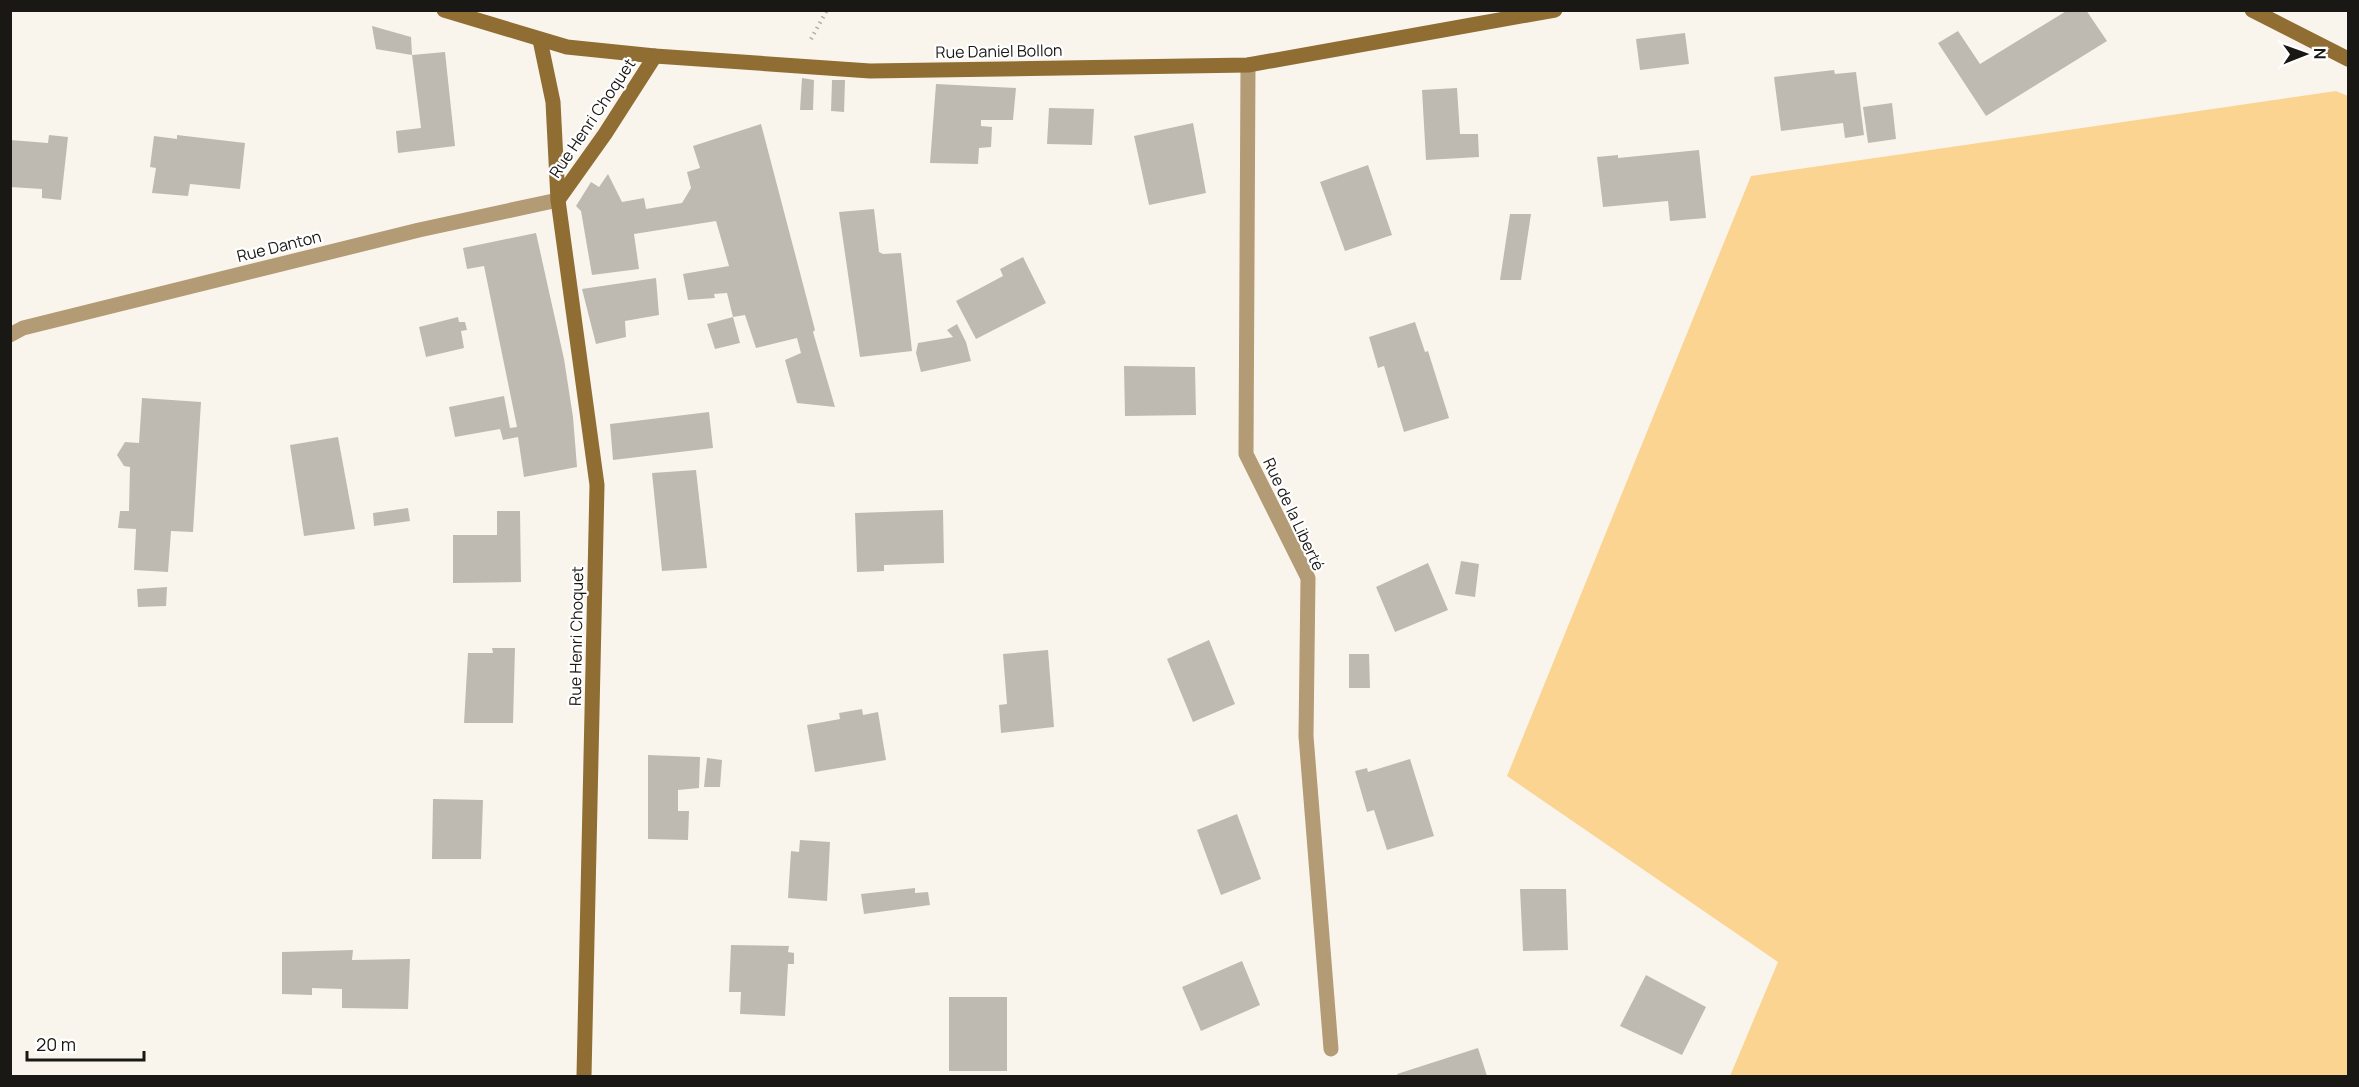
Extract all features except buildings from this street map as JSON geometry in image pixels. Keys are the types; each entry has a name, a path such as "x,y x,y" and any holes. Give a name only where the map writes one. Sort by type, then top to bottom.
{"street":[{"name":"Rue Daniel Bollon","path":"444,10 567,47 655,56 870,71 1248,65 1555,10"},
{"path":"2252,10 2349,59"},
{"name":"Rue Henri Choquet","path":"540,40 554,102 558,200 597,485 584,1077"},
{"name":"Rue Henri Choquet","path":"558,200 605,134 655,56"},
{"name":"Rue de la Liberté","path":"1248,65 1246,454 1308,578 1306,736 1331,1049"},
{"name":"Rue Danton","path":"10,335 23,327 418,230 558,200"}],"shaded area":[{"path":"2336,91 2348,96 2348,1076 1730,1076 1778,962 1507,776 1751,176"}]}
